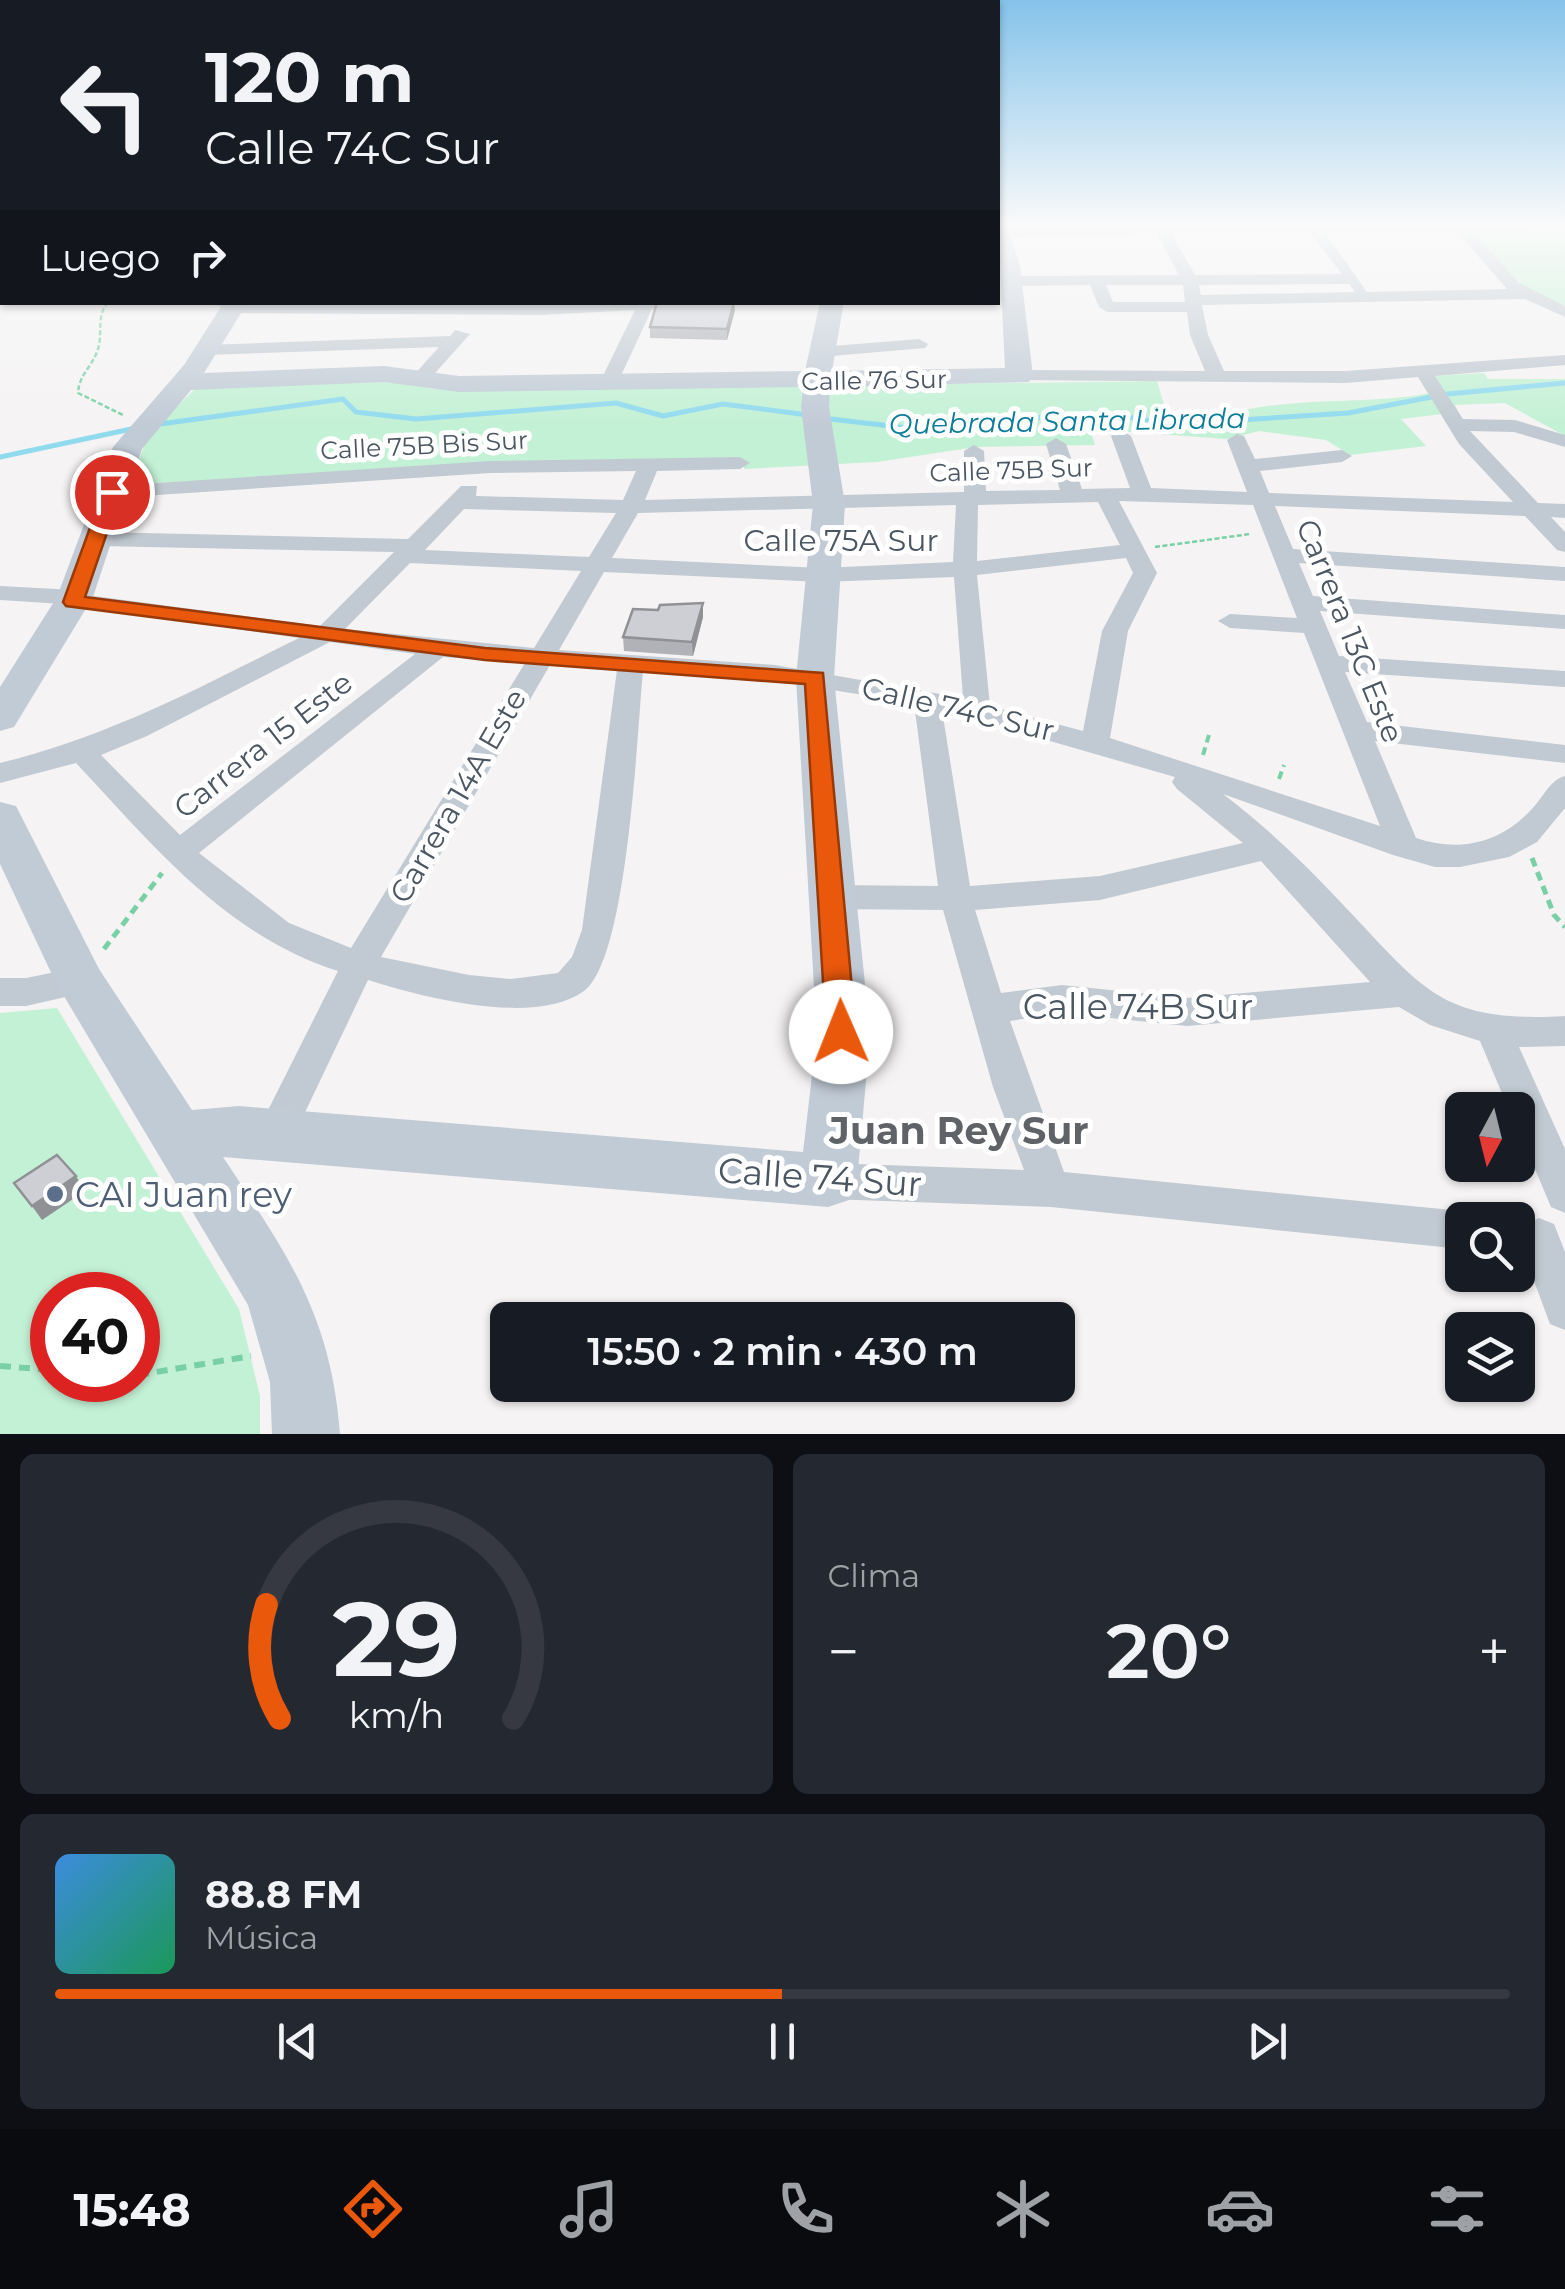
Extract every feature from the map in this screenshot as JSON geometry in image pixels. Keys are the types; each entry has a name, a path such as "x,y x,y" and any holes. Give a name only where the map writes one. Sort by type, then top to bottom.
{"street":[{"path":"1012,292 1012,337 1020,376"},
{"path":"1101,292 1107,307 1524,294 1565,312"},
{"path":"1192,292 1199,334 1217,377"},
{"path":"1363,292 1368,298"},
{"path":"0,718 74,599 124,456 183,382 232,306 566,305"},
{"path":"609,382 646,305"},
{"path":"828,1181 841,1060 842,1004 830,896 815,678 829,504 816,406 820,352 831,305"},
{"path":"420,377 485,306"},
{"path":"205,350 454,341"},
{"path":"820,352 919,344"},
{"name":"Calle 76 Sur","path":"183,382 360,374 420,377 459,384 609,382 816,406 1020,376 1427,378 1565,360"},
{"path":"1427,378 1449,416 1565,546"},
{"path":"1449,416 1539,430 1565,441"},
{"path":"1120,436 1143,494"},
{"name":"Carrera 13C Este","path":"1236,440 1404,847"},
{"path":"1056,444 1072,495"},
{"path":"974,451 966,569 977,710"},
{"path":"1247,466 1342,456"},
{"name":"Calle 75B Bis Sur","path":"112,492 490,467 740,463"},
{"name":"Carrera 14A Este","path":"275,1134 358,966 632,507 649,464"},
{"path":"0,773 82,752 190,704 325,635 490,467"},
{"path":"1096,743 1115,632 1146,572 1131,552 1105,494"},
{"name":"Calle 75B Sur","path":"459,502 632,507 1143,494 1565,510"},
{"name":"Calle 75A Sur","path":"98,539 411,551 596,566 822,575 966,569 1131,552"},
{"path":"1279,544 1565,574"},
{"name":"Calle 74C Sur","path":"0,593 74,599 437,649 815,678 927,697 1156,760 1435,856 1470,856 1525,840"},
{"path":"1230,621 1308,614 1565,622"},
{"name":"Carrera 15 Este","path":"177,854 437,649"},
{"path":"1328,663 1565,679"},
{"path":"82,752 177,854 276,932 318,954 358,966 493,992 537,995 570,983 587,963 599,930 631,664"},
{"path":"927,697 956,900 992,1009 1012,1087 1050,1188"},
{"path":"1356,730 1565,754"},
{"path":"1156,760 1227,810 1404,992 1444,1016 1494,1031 1522,1035 1565,1031"},
{"path":"1525,840 1560,801"},
{"path":"0,817 80,981 276,1294 303,1382 306,1434"},
{"path":"830,896 956,900 1096,888 1178,873 1266,848"},
{"path":"0,992 26,992 80,981"},
{"name":"Calle 74B Sur","path":"992,1009 1062,999 1188,1012 1404,992"},
{"path":"1494,1031 1565,1194"},
{"name":"Calle 74 Sur","path":"177,1136 219,1130 828,1181 1050,1188 1445,1228"},
{"path":"1541,1238 1565,1309"}],"path":[{"path":"105,305 98,351 79,379 78,393 104,410 151,418"},
{"path":"1131,552 1210,536 1279,544"},
{"path":"1525,840 1554,914 1565,928"},
{"path":"80,981 177,854"},
{"path":"160,1371 295,1348"},
{"path":"0,1366 30,1368"}],"green space":[{"path":"1531,292 1565,292 1565,306"},
{"path":"1484,373 1488,379 1565,379 1565,436 1505,403 1455,405 1458,412 1401,419 1426,446 1350,455 1326,440 1259,431 1227,439 1090,429 1095,445 976,447 877,462 744,469 744,461 130,484 149,433 196,388 398,381 433,389 486,390 1157,381 1168,418 1298,403 1408,397 1444,390 1435,376"},
{"path":"57,1008 239,1309 260,1396 260,1434 0,1434 0,1013"}],"building":[{"path":"656,305 733,305 727,329 650,327"},
{"path":"703,603 692,642 623,637 633,609 658,610 660,605"},
{"path":"57,1155 76,1176 32,1206 14,1183"}],"waterway":[{"name":"Quebrada Santa Librada","path":"822,418 908,428 968,420 1115,415 1158,422 1224,421 1348,413 1447,394 1565,383"},
{"name":"Quebrada Santa Librada","path":"160,424 343,399 356,412 416,419 616,403 663,416 723,404 808,415"},
{"name":"Quebrada Santa Librada","path":"0,457 136,428"}],"place":[{"name":"CAI Juan rey","path":"55,1194"}],"district":[{"name":"Juan Rey Sur","path":"959,1130"}],"route":[{"path":"112,492 73,602 485,654 815,678 820,783 842,1004 841,1032"}]}
